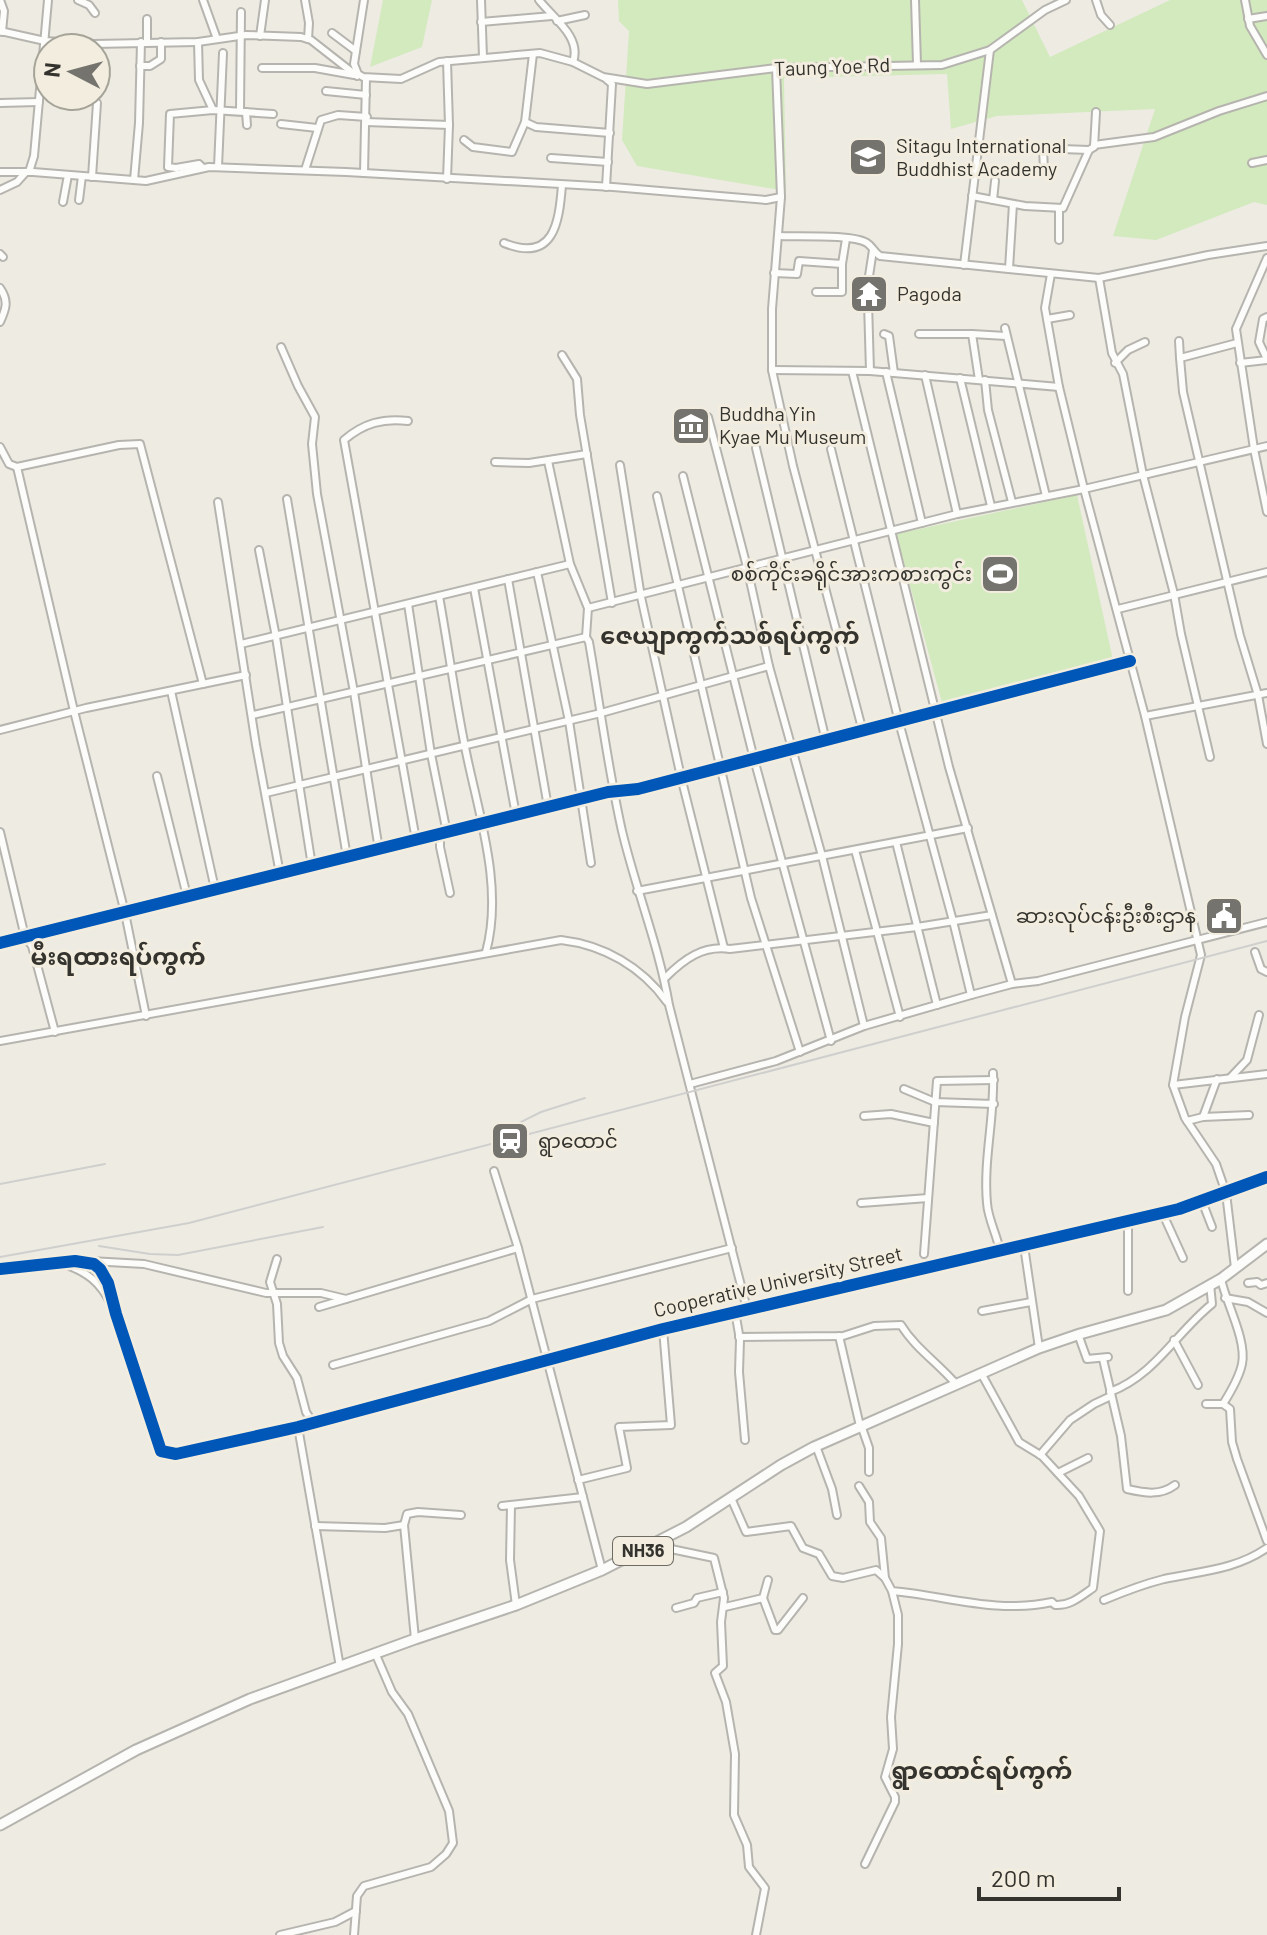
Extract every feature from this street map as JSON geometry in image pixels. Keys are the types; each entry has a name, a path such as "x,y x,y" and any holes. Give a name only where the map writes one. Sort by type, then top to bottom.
{"highway":[{"name":"NH36","path":"0,1825 136,1750 250,1699 516,1605 602,1570 667,1538 816,1446 1039,1348 1078,1334 1156,1314 1179,1304 1221,1279 1267,1244"}],"street":[{"path":"0,0 4,11 1,32 32,38"},
{"path":"46,32 48,0"},
{"path":"78,0 89,5 95,13"},
{"path":"203,0 217,39"},
{"path":"260,36 265,0"},
{"path":"305,0 308,39"},
{"path":"364,0 354,65 366,95 364,173"},
{"path":"481,0 483,57"},
{"path":"262,68 315,68 361,77 401,79 439,62 483,57 542,53 573,62 575,47 572,38 539,0"},
{"path":"915,0 917,64"},
{"name":"Taung Yoe Rd","path":"573,62 603,77 650,84 776,68 949,64 990,50 1045,10 1066,0"},
{"path":"1096,0 1098,12 1110,25"},
{"path":"1245,0 1248,19 1267,55"},
{"path":"241,12 243,112 247,125"},
{"path":"481,22 585,15"},
{"path":"1248,19 1267,16"},
{"path":"134,180 140,66 147,19"},
{"path":"332,33 356,51"},
{"path":"112,44 198,42 242,36 308,39 361,77"},
{"path":"140,66 150,66 161,59 161,42"},
{"path":"198,42 199,80 213,110"},
{"path":"964,265 990,50"},
{"path":"218,167 223,53"},
{"path":"464,140 473,147 512,152 525,122 533,54"},
{"path":"447,61 447,179"},
{"path":"776,68 781,197 774,273 772,370 863,732"},
{"path":"603,77 612,84 606,187"},
{"path":"611,97 622,81"},
{"path":"326,91 366,95"},
{"path":"1034,148 1092,148 1154,137 1267,96"},
{"path":"0,103 32,102"},
{"path":"203,168 195,163 168,167 170,114 222,110 273,114"},
{"path":"0,190 17,182 28,172 34,156 38,112"},
{"path":"92,177 96,112"},
{"path":"972,196 1059,210 1064,207 1092,148 1096,112"},
{"path":"305,170 317,128 321,120 327,117 449,125"},
{"path":"525,122 536,127 610,133"},
{"path":"281,124 317,128"},
{"path":"1043,149 1044,170"},
{"path":"34,156 40,173"},
{"path":"551,158 608,162"},
{"path":"1252,163 1267,160"},
{"path":"0,172 134,180 170,178 218,167 606,187 766,200 781,197"},
{"path":"63,202 68,175"},
{"path":"79,200 82,176"},
{"path":"993,200 995,181"},
{"path":"504,243 534,249 542,245 558,224 562,185"},
{"path":"1009,269 1013,204"},
{"path":"1059,210 1059,240"},
{"path":"778,236 856,239 870,245 880,256 1099,278 1267,246"},
{"path":"816,292 842,292 846,239"},
{"path":"867,289 873,250"},
{"path":"1267,258 1236,329 1267,512"},
{"path":"774,273 797,274 799,261 842,264"},
{"path":"1051,274 1046,301 1047,319 1059,387 1145,716 1201,958 1185,1017 1173,1085 1187,1121 1216,1164 1226,1193 1235,1268"},
{"path":"1099,278 1115,363 1123,374 1143,475 1174,594 1210,757"},
{"path":"1256,285 1267,287"},
{"path":"0,288 6,296 6,309 0,322"},
{"path":"868,302 870,371"},
{"path":"1047,319 1070,315"},
{"path":"1240,363 1267,359 1259,342 1263,319 1267,317"},
{"path":"919,334 1006,332 1046,496"},
{"path":"884,334 889,336 892,348 890,372 922,523"},
{"path":"972,334 1012,502"},
{"path":"1179,341 1183,392 1258,695 1267,744"},
{"path":"1115,363 1128,350 1145,342"},
{"path":"1180,358 1237,343"},
{"path":"281,347 315,417 312,444 317,494 354,692 379,850"},
{"path":"562,355 577,379 580,415 612,603"},
{"path":"772,370 890,372 1059,387"},
{"path":"852,371 949,767 1012,984"},
{"path":"925,375 957,514"},
{"path":"960,378 991,506"},
{"path":"708,417 769,666 822,856 864,1026"},
{"path":"408,421 393,419 368,423 344,440 416,840"},
{"path":"0,447 9,464 17,467 119,445 140,444 203,684"},
{"path":"588,608 641,597 957,514 1084,489 1267,446"},
{"path":"756,448 826,741"},
{"path":"831,449 971,995"},
{"path":"495,462 548,461 587,454"},
{"path":"548,461 570,564 588,608 586,637 637,891 665,978 669,1005 747,1309"},
{"path":"620,465 641,597 681,777 724,948"},
{"path":"17,467 125,913 146,1016"},
{"path":"683,476 754,759 831,1041"},
{"path":"657,496 744,871 800,1052"},
{"path":"287,499 347,857"},
{"path":"218,502 280,874"},
{"path":"259,550 312,866"},
{"path":"241,644 570,564"},
{"path":"537,572 569,721 591,863"},
{"path":"1118,609 1267,572"},
{"path":"508,579 548,807"},
{"path":"474,588 516,815"},
{"path":"439,596 465,746 486,841 491,897 491,933 486,952"},
{"path":"408,604 444,833 440,847 450,893"},
{"path":"253,715 586,637"},
{"path":"0,943 580,799 791,750 1130,661"},
{"path":"266,793 601,713 769,666"},
{"path":"0,730 246,675"},
{"path":"171,691 215,889"},
{"path":"1145,716 1267,693"},
{"path":"157,776 187,896"},
{"path":"637,891 968,828"},
{"path":"0,832 25,937 32,946 55,1032"},
{"path":"896,842 937,1005"},
{"path":"855,850 900,1017"},
{"path":"665,978 679,964 704,949 877,932 992,915"},
{"path":"690,1084 800,1052 864,1026 971,995 1038,981 1267,922"},
{"path":"0,1041 561,940 584,942 643,973 669,1005"},
{"path":"1255,952 1261,969 1267,972"},
{"path":"1231,1077 1247,1060 1259,1015"},
{"path":"1173,1085 1267,1074"},
{"path":"924,1254 937,1081 993,1076 987,1206 1000,1251"},
{"path":"1203,1117 1217,1079"},
{"path":"904,1089 935,1102 994,1104"},
{"path":"864,1116 891,1114 934,1123"},
{"path":"1187,1121 1203,1117 1249,1115"},
{"path":"494,1171 532,1299 602,1570"},
{"name":"Cooperative University Street","path":"116,1314 161,1451 167,1455 176,1454 298,1427 735,1311 1162,1212 1267,1177"},
{"path":"861,1203 928,1198"},
{"path":"1202,1201 1212,1227"},
{"path":"1162,1212 1183,1258"},
{"path":"1128,1220 1128,1291"},
{"path":"1024,1246 1039,1348"},
{"path":"319,1307 518,1248"},
{"path":"333,1365 489,1321 532,1299 732,1248"},
{"path":"277,1259 270,1282 277,1304 277,1334 283,1356 297,1378 306,1412 313,1423"},
{"path":"0,1269 87,1261 144,1264 274,1294 321,1293 346,1299"},
{"path":"87,1261 104,1275 116,1314"},
{"path":"61,1263 87,1272 106,1294 116,1314"},
{"path":"1221,1279 1238,1333 1242,1364 1223,1404"},
{"path":"1248,1283 1267,1283"},
{"path":"1040,1455 1070,1420 1142,1376 1212,1304 1210,1284"},
{"path":"1225,1298 1248,1302 1267,1313"},
{"path":"982,1311 1031,1302"},
{"path":"735,1311 745,1440"},
{"path":"739,1337 839,1336 874,1326 901,1325 911,1341 956,1384"},
{"path":"578,1480 627,1468 619,1427 671,1425 663,1329"},
{"path":"1078,1334 1087,1359 1106,1358 1121,1436 1127,1489 1147,1494 1167,1491 1175,1485"},
{"path":"839,1336 860,1425 869,1448 869,1472"},
{"path":"1174,1340 1198,1385"},
{"path":"892,1591 947,1597 980,1606 1025,1607 1052,1602 1064,1605 1093,1588 1100,1531 1079,1496 1040,1455 1019,1442 981,1373"},
{"path":"1206,1404 1223,1404 1230,1409 1234,1451 1267,1541"},
{"path":"298,1427 340,1667"},
{"path":"816,1446 832,1489 837,1515"},
{"path":"1058,1473 1088,1458"},
{"path":"859,1486 869,1502 870,1522 881,1538 885,1578"},
{"path":"502,1506 583,1497"},
{"path":"731,1498 746,1532 791,1526 803,1548 819,1554 832,1576 843,1578 876,1570 892,1591 898,1615 898,1644 891,1717 893,1749 885,1777 895,1802 865,1864"},
{"path":"511,1505 510,1560 516,1605"},
{"path":"415,1639 404,1525 407,1514 461,1515"},
{"path":"315,1526 372,1528 404,1525"},
{"path":"667,1538 671,1549 714,1558 723,1592 723,1666 715,1673 726,1702 735,1754 734,1815 747,1845 749,1867 765,1888 756,1935"},
{"path":"1104,1600 1152,1582 1208,1573 1255,1557 1267,1548"},
{"path":"768,1580 763,1598 775,1630 803,1598"},
{"path":"676,1608 694,1603 697,1598 723,1592"},
{"path":"725,1607 763,1598"},
{"path":"354,1935 357,1896 364,1886 431,1867 453,1843 449,1811 408,1714 392,1692 376,1655"},
{"path":"280,1935 335,1922 356,1911"}],"green space":[{"path":"383,0 432,0 422,47 370,67"},
{"path":"618,0 1022,0 1050,57 1170,0 1267,0 1267,205 1254,202 1156,240 1113,236 1155,109 997,116 951,129 947,74 784,78 786,191 637,166 622,140 629,31 619,21"},
{"name":"စစ်ကိုင်းခရိုင်အားကစားကွင်း","path":"1077,495 1113,660 943,706 896,534"}],"railway":[{"path":"0,1257 189,1223 1267,941"},
{"path":"495,1135 541,1112 585,1098"},
{"path":"0,1184 105,1164"},
{"path":"99,1246 178,1255 323,1227"}],"cycle path":[{"path":"0,943 608,792 638,789 1130,661"},
{"path":"0,1269 75,1261 94,1264 100,1269 108,1283 161,1451 176,1454 298,1427 663,1329 1179,1209 1267,1177"}],"place":[{"name":"Sitagu International Buddhist Academy","path":"868,157"},
{"name":"Pagoda","path":"869,294"},
{"name":"Buddha Yin Kyae Mu Museum","path":"691,426"},
{"name":"စစ်ကိုင်းခရိုင်အားကစားကွင်း","path":"1000,574"},
{"name":"ဆားလုပ်ငန်းဦးစီးဌာန","path":"1224,916"},
{"name":"ရွာထောင်","path":"510,1141"}],"district":[{"name":"ဇေယျာကွက်သစ်ရပ်ကွက်","path":"730,636"},
{"name":"မီးရထားရပ်ကွက်","path":"118,957"},
{"name":"ရွာထောင်ရပ်ကွက်","path":"982,1771"}]}
